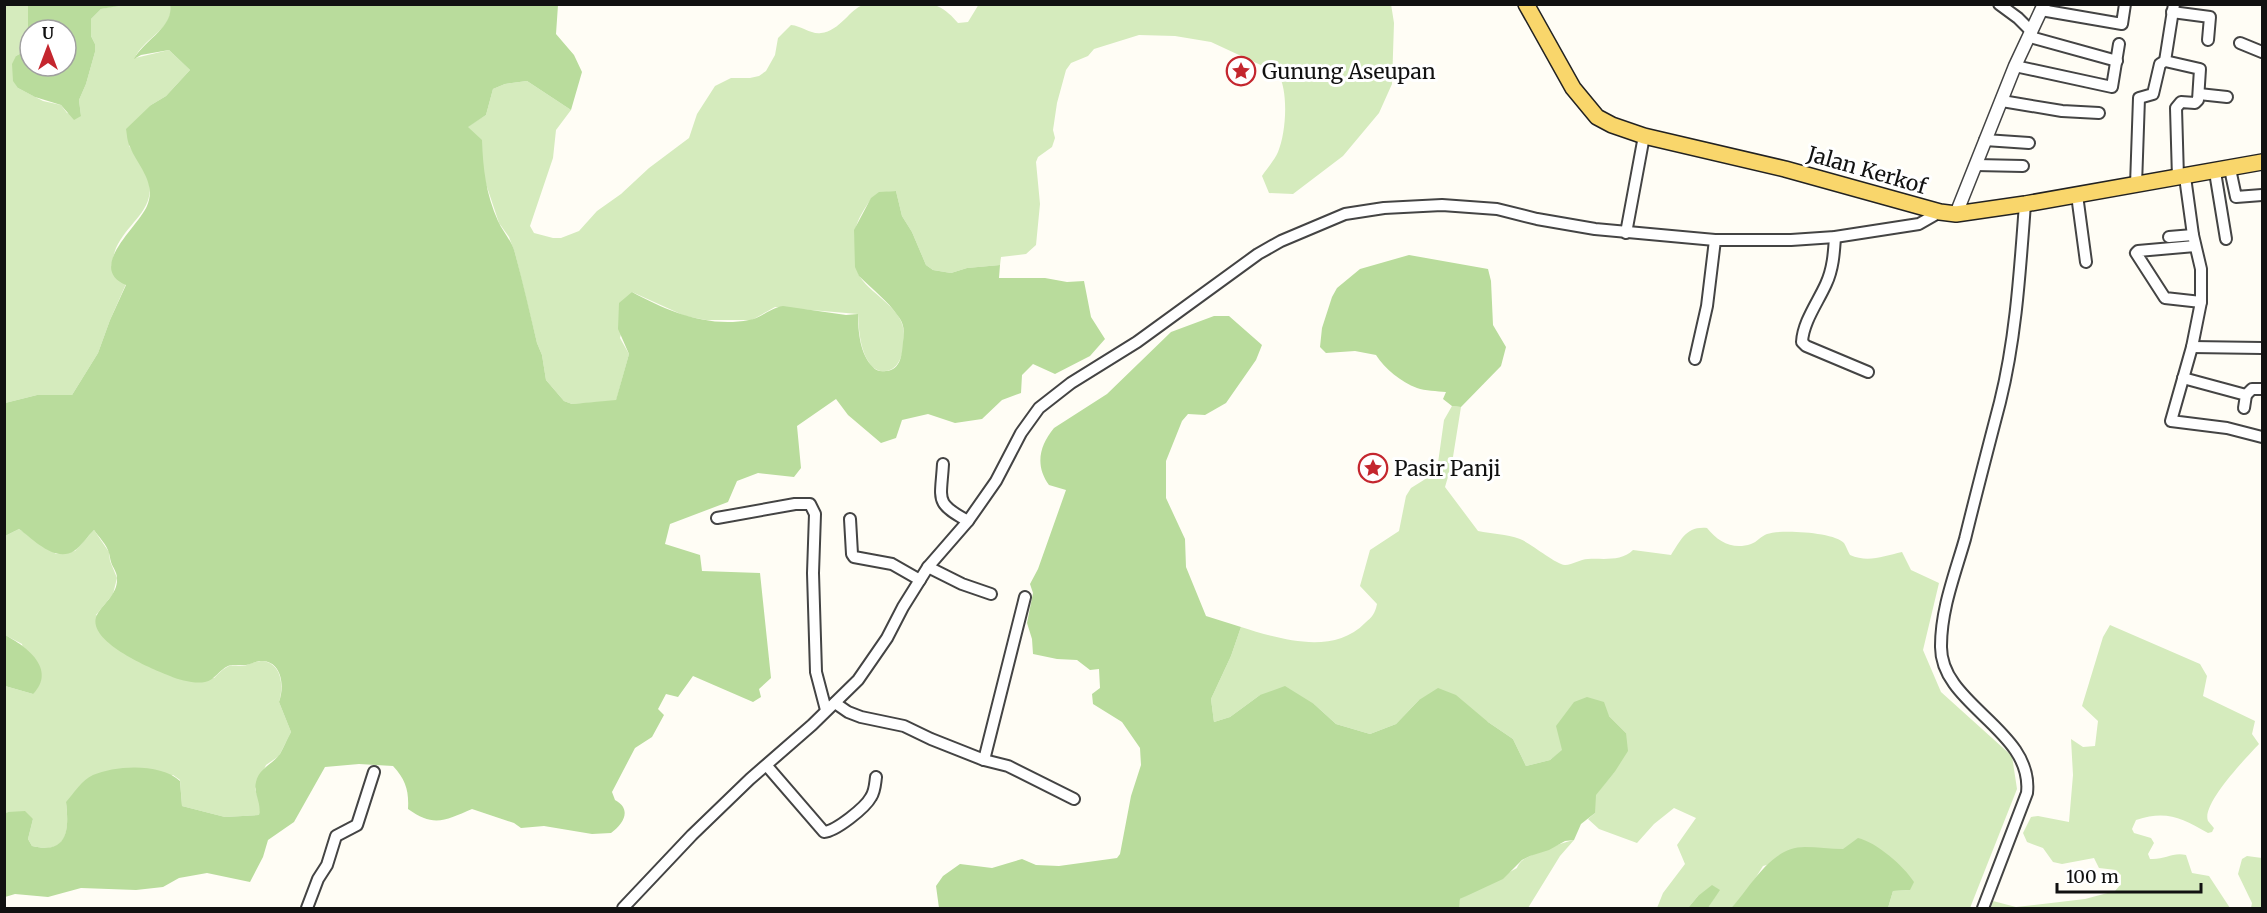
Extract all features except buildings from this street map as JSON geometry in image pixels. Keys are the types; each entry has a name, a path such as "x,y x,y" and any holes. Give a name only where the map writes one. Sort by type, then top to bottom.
{"main road":[{"name":"Jalan Kerkof","path":"1526,4 1556,60 1584,103 1597,117 1612,125 1644,136 1785,169 1940,212 1956,214 2025,204 2262,162"}],"street":[{"path":"1999,4 2018,18 2031,34 2117,61"},
{"path":"1956,214 2015,66 2042,7 2122,24 2125,4"},
{"path":"2206,4 2210,17 2208,40"},
{"path":"2165,62 2173,8 2210,17"},
{"path":"2240,43 2262,52"},
{"path":"2015,66 2110,87 2113,86 2119,44"},
{"path":"2136,185 2139,98 2153,94 2160,64 2165,62 2200,69 2199,94 2195,103 2181,102 2176,108 2182,177 2202,274 2201,302 2192,347 2171,421 2227,428 2262,437"},
{"path":"2199,94 2226,97"},
{"path":"2002,100 2062,111 2099,113"},
{"path":"1626,233 1644,136"},
{"path":"1985,140 2029,143"},
{"path":"1976,165 2023,166"},
{"path":"2230,169 2236,197 2262,195"},
{"path":"2215,172 2226,239"},
{"path":"2077,195 2086,262"},
{"path":"1983,909 2027,793 2026,773 2015,749 1949,676 1941,659 1941,645 1953,576 1965,538 2003,388 2016,316 2025,204"},
{"path":"623,909 692,835 858,680 887,638 928,567 968,521 996,481 1030,418 1050,397 1137,342 1258,254 1314,225 1367,209 1442,206 1497,209 1537,219 1626,233 1715,240 1791,240 1835,237 1919,224 1940,212"},
{"path":"2169,237 2193,235"},
{"path":"1835,237 1834,257 1827,282 1815,306 1802,342 1806,346 1868,372"},
{"path":"1695,360 1707,306 1715,240"},
{"path":"2195,246 2138,250 2136,253 2165,298 2201,302"},
{"path":"2192,347 2262,348"},
{"path":"2183,378 2246,394"},
{"path":"2244,408 2246,394 2252,389 2262,389"},
{"path":"943,464 942,503 948,510 968,521"},
{"path":"717,518 795,504 810,504 814,508 816,672 831,707"},
{"path":"850,519 854,557 892,564 920,580"},
{"path":"928,567 962,584 992,594"},
{"path":"984,760 1025,597"},
{"path":"831,707 861,717 904,726 931,740 984,760 1008,766 1074,799"},
{"path":"767,766 824,832 830,831 869,800 875,788 876,777"},
{"path":"307,909 318,879 327,865 336,836 357,825 374,772"}],"green space":[{"path":"124,4 170,5 168,20 135,58 169,50 190,70 166,96 151,105 129,146 144,169 149,182 149,193 142,212 115,250 111,266 126,284 98,353 72,395 37,395 5,403 5,5 28,5 28,18 18,18 18,55 16,56 18,88 43,101 61,105 67,113 81,116 79,100 95,52 95,44 91,36 91,19 101,9"},
{"path":"888,4 937,6 949,13 958,23 968,22 979,4 1391,4 1394,23 1392,84 1379,113 1343,156 1293,194 1269,193 1262,176 1278,152 1284,124 1284,91 1278,73 1211,42 1175,36 1139,35 1094,49 1088,56 1071,63 1066,70 1057,103 1053,130 1055,138 1052,147 1038,157 1036,162 1040,204 1036,245 1026,254 1001,257 1000,265 967,268 951,273 933,270 926,265 912,232 902,216 896,191 878,194 868,204 855,232 857,268 860,277 894,310 903,325 903,352 895,367 879,371 869,362 861,342 858,314 775,307 752,320 706,320 685,316 632,292 620,338 629,354 616,401 572,404 564,401 546,380 542,355 515,253 509,237 499,223 467,127 486,115 493,89 505,84 527,81 571,110 556,130 553,158 530,226 534,233 561,238 579,231 597,211 689,138 697,114 715,86 731,78 750,78 766,71 775,55 778,38 791,25 814,33 821,33 834,28 858,7"},
{"path":"28,5 124,5 101,9 91,19 91,36 95,44 95,52 79,100 81,116 74,120 61,105 35,97 18,88 13,81 12,64 18,55 18,78 78,78 78,18 28,18"},
{"path":"170,5 558,5 556,34 574,55 582,72 571,110 527,81 505,84 493,89 486,115 468,127 482,140 488,191 498,221 515,253 542,355 546,380 564,401 572,404 616,400 629,354 618,329 619,303 632,292 659,306 688,316 718,322 749,320 783,306 846,315 858,314 861,342 869,362 879,371 895,368 900,361 902,351 904,332 902,322 894,310 859,276 855,267 854,230 871,198 879,192 896,191 902,216 912,232 926,265 933,270 951,273 967,268 1000,265 999,278 1084,281 1091,317 1105,339 1090,356 1055,374 1033,364 1022,375 1021,393 1002,400 982,419 955,423 928,414 902,420 896,438 881,443 848,415 836,399 797,426 801,468 794,477 758,473 737,481 728,502 670,524 665,544 700,555 702,571 760,573 771,678 759,689 761,697 753,702 693,676 678,697 666,694 658,709 664,715 652,737 635,748 612,792 615,800 625,812 620,825 611,833 592,834 544,826 521,828 514,823 472,809 447,819 425,819 408,809 406,786 393,766 359,764 325,767 294,822 268,840 263,857 250,882 207,873 179,878 163,887 136,890 81,888 48,897 15,894 5,897 4,814 25,811 33,819 28,839 32,846 53,847 64,837 67,821 66,802 85,780 93,775 114,769 138,768 162,771 180,781 182,806 225,817 259,815 255,786 258,777 280,754 291,732 279,702 282,689 280,675 273,664 259,661 248,665 230,665 208,681 192,682 149,667 109,643 95,623 98,613 115,588 117,576 107,547 94,530 77,549 67,554 52,552 19,529 5,536 5,403 37,395 72,395 98,353 126,285 115,278 111,268 113,258 118,247 147,206 150,190 145,175 129,145 126,129 151,105 166,96 190,70 169,50 141,55 134,59 163,27 170,13"},
{"path":"1409,255 1488,269 1491,281 1493,325 1506,347 1501,366 1461,407 1452,406 1443,399 1446,392 1420,389 1399,379 1376,355 1355,351 1326,353 1320,347 1322,328 1337,288 1360,269"},
{"path":"1214,316 1229,316 1262,345 1256,360 1226,403 1205,415 1188,414 1182,421 1166,461 1166,498 1185,539 1186,567 1206,616 1241,627 1231,656 1211,699 1214,722 1230,717 1260,695 1285,686 1314,704 1336,724 1370,734 1396,724 1419,700 1438,688 1456,695 1488,722 1513,739 1526,766 1550,760 1562,750 1556,726 1574,702 1587,697 1604,702 1609,716 1626,733 1628,751 1596,795 1595,813 1581,824 1574,840 1565,841 1522,860 1503,879 1460,899 1459,908 939,908 936,886 943,876 960,864 992,868 1022,859 1036,865 1059,866 1117,858 1120,854 1131,796 1141,765 1140,748 1122,722 1093,704 1092,694 1100,688 1099,669 1090,670 1077,660 1033,654 1032,639 1027,623 1033,593 1030,584 1038,569 1066,490 1049,485 1040,463 1042,449 1054,428 1107,394 1171,332"},
{"path":"1452,406 1461,407 1452,463 1445,487 1478,531 1520,539 1561,564 1568,565 1585,559 1612,559 1633,550 1671,555 1685,535 1700,528 1707,528 1726,544 1738,546 1751,544 1773,532 1794,532 1819,534 1839,539 1844,543 1850,555 1857,557 1876,558 1902,552 1911,570 1939,583 1923,650 1941,692 2012,756 2017,789 1970,908 1888,908 1893,891 1910,890 1843,849 1825,849 1763,866 1748,890 1731,908 1708,908 1719,890 1698,896 1688,908 1657,908 1663,893 1685,864 1677,845 1696,818 1674,808 1654,824 1637,843 1599,829 1588,819 1595,813 1595,795 1614,773 1626,733 1609,716 1550,760 1526,766 1513,739 1488,722 1419,700 1396,724 1370,734 1336,724 1314,704 1260,695 1230,717 1214,722 1211,699 1231,656 1241,627 1288,640 1322,642 1352,633 1373,615 1377,604 1360,586 1370,550 1399,531 1406,496 1411,488 1427,478 1438,463 1444,420"},
{"path":"19,529 56,554 75,551 94,530 109,552 117,578 113,594 96,615 214,678 229,666 243,666 261,661 268,662 277,670 281,682 279,702 291,732 279,756 266,765 255,789 261,806 259,815 225,817 182,806 180,780 173,775 66,802 67,822 64,837 53,847 32,846 28,839 33,819 8,812 5,814 5,686 33,694 22,644 5,635 5,536"},
{"path":"2110,625 2200,664 2207,676 2203,696 2255,721 2252,734 2259,744 2226,781 2211,804 2208,821 2214,828 2212,832 2208,833 2190,823 2165,816 2136,820 2132,829 2134,833 2151,838 2154,843 2148,854 2150,859 2186,855 2192,873 2209,876 2230,908 1990,908 1993,901 2016,907 2085,899 2115,891 2121,884 2121,875 2116,870 2099,868 2094,858 2062,864 2053,862 2043,848 2027,842 2023,833 2031,817 2038,816 2069,822 2073,775 2071,739 2083,747 2095,746 2098,721 2082,706 2103,637"},
{"path":"5,635 22,645 36,659 40,667 42,676 40,685 33,694 5,686"},
{"path":"1858,838 1873,844 1889,855 1914,882 1910,890 1893,891 1888,908 1731,908 1763,869 1782,853 1805,847 1843,849"},
{"path":"1574,840 1560,856 1528,908 1458,907 1460,899 1517,868 1520,862"},
{"path":"2247,856 2262,858 2262,908 2251,908 2252,903 2238,874 2242,859"},
{"path":"1712,885 1720,890 1708,908 1688,908 1698,896"}],"place":[{"name":"Gunung Aseupan","path":"1241,71"},
{"name":"Pasir Panji","path":"1373,468"}]}
